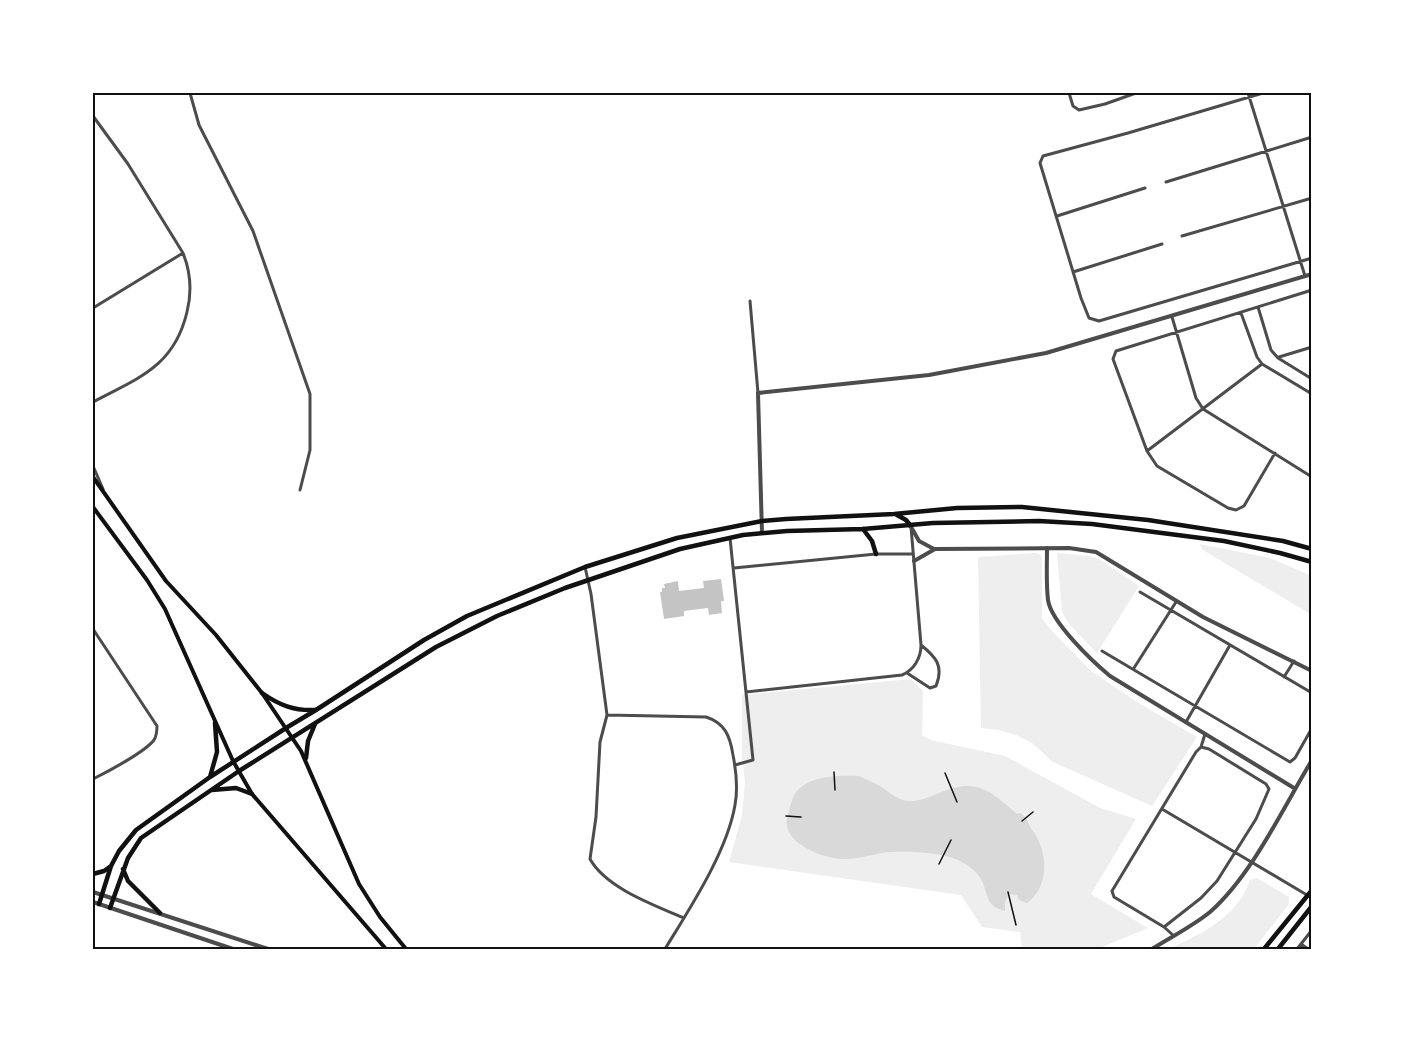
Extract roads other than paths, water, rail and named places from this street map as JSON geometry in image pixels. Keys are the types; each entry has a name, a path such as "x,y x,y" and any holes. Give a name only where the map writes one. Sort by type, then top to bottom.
{"main road":[{"path":"93,477 166,581 216,635 262,693 306,758 359,884 380,917 406,949"},
{"path":"93,507 147,580 165,609 215,723 252,794 386,949"},
{"path":"96,903 102,895 111,866 119,851 136,830 233,761 424,640 467,616 585,567 677,538 762,521 957,508 1022,507 1148,520 1283,541 1312,549"},
{"path":"894,514 906,520 910,525"},
{"path":"110,908 123,869 133,848 141,838 239,771 436,647 497,616 588,579 680,549 762,533 1039,521 1092,524 1224,541 1312,562"},
{"path":"863,529 872,541 876,554"},
{"path":"677,538 680,549"},
{"path":"262,693 289,708 302,711 316,710"},
{"path":"210,777 217,752 215,723"},
{"path":"306,758 308,741 315,724"},
{"path":"210,790 229,787 252,794"},
{"path":"93,874 111,866"},
{"path":"123,869 128,881 160,914"},
{"path":"1264,949 1310,897 1312,890"},
{"path":"1278,949 1312,906"}],"street":[{"path":"190,93 199,125 254,231 310,394 310,450 300,490"},
{"path":"1069,93 1073,106 1079,110 1136,93"},
{"path":"1263,93 1249,95 1128,133 1043,156 1040,159 1073,272 1089,318 1099,321 1312,258"},
{"path":"1249,95 1305,276"},
{"path":"93,116 128,164 183,253 189,266 191,284 190,302 180,337 173,349 150,370 93,402"},
{"path":"1166,182 1312,137"},
{"path":"1057,216 1145,188"},
{"path":"1182,236 1312,198"},
{"path":"1073,272 1162,244"},
{"path":"93,308 183,253"},
{"path":"758,393 929,375 1046,353 1312,274"},
{"path":"1275,453 1244,506 1236,510 1228,508 1157,466 1147,451 1113,358 1116,351 1312,290"},
{"path":"750,302 758,393 762,533"},
{"path":"1258,308 1271,350 1278,358 1312,379"},
{"path":"1241,313 1257,357 1262,364 1312,394"},
{"path":"1172,317 1196,399 1203,409 1312,477"},
{"path":"1278,358 1312,347"},
{"path":"1147,451 1262,364"},
{"path":"93,466 106,498"},
{"path":"910,525 919,541 935,549"},
{"path":"746,692 880,678 907,673 915,665 921,654 921,645 910,525"},
{"path":"730,538 753,760 735,765"},
{"path":"1047,548 1048,601 1058,622 1096,664 1110,676 1294,788"},
{"path":"914,561 935,549 1069,548 1096,552 1176,602 1312,671"},
{"path":"734,568 876,554 913,554"},
{"path":"585,567 607,715 600,742 596,817 590,860 602,876 647,902 684,918"},
{"path":"1140,592 1312,693"},
{"path":"1134,668 1176,602"},
{"path":"93,629 157,726 157,732 155,739 146,748 93,779"},
{"path":"907,673 930,688 936,686 939,679 939,666 934,656 921,645"},
{"path":"1186,722 1230,645"},
{"path":"1102,651 1290,762 1295,758 1312,729"},
{"path":"1284,676 1294,661"},
{"path":"607,715 692,716 714,720 725,728 730,739 735,765 736,795 733,812 718,853 665,949"},
{"path":"1174,936 1164,927 1114,897 1112,891 1201,747 1205,734"},
{"path":"1164,927 1210,889 1224,871 1256,819 1269,789 1266,784 1209,749 1201,747"},
{"path":"1152,949 1216,906 1252,862 1312,760"},
{"path":"1162,809 1310,897"},
{"path":"93,892 268,949"},
{"path":"96,903 233,949"},
{"path":"1297,949 1312,930"},
{"path":"1301,944 1308,949"}]}
